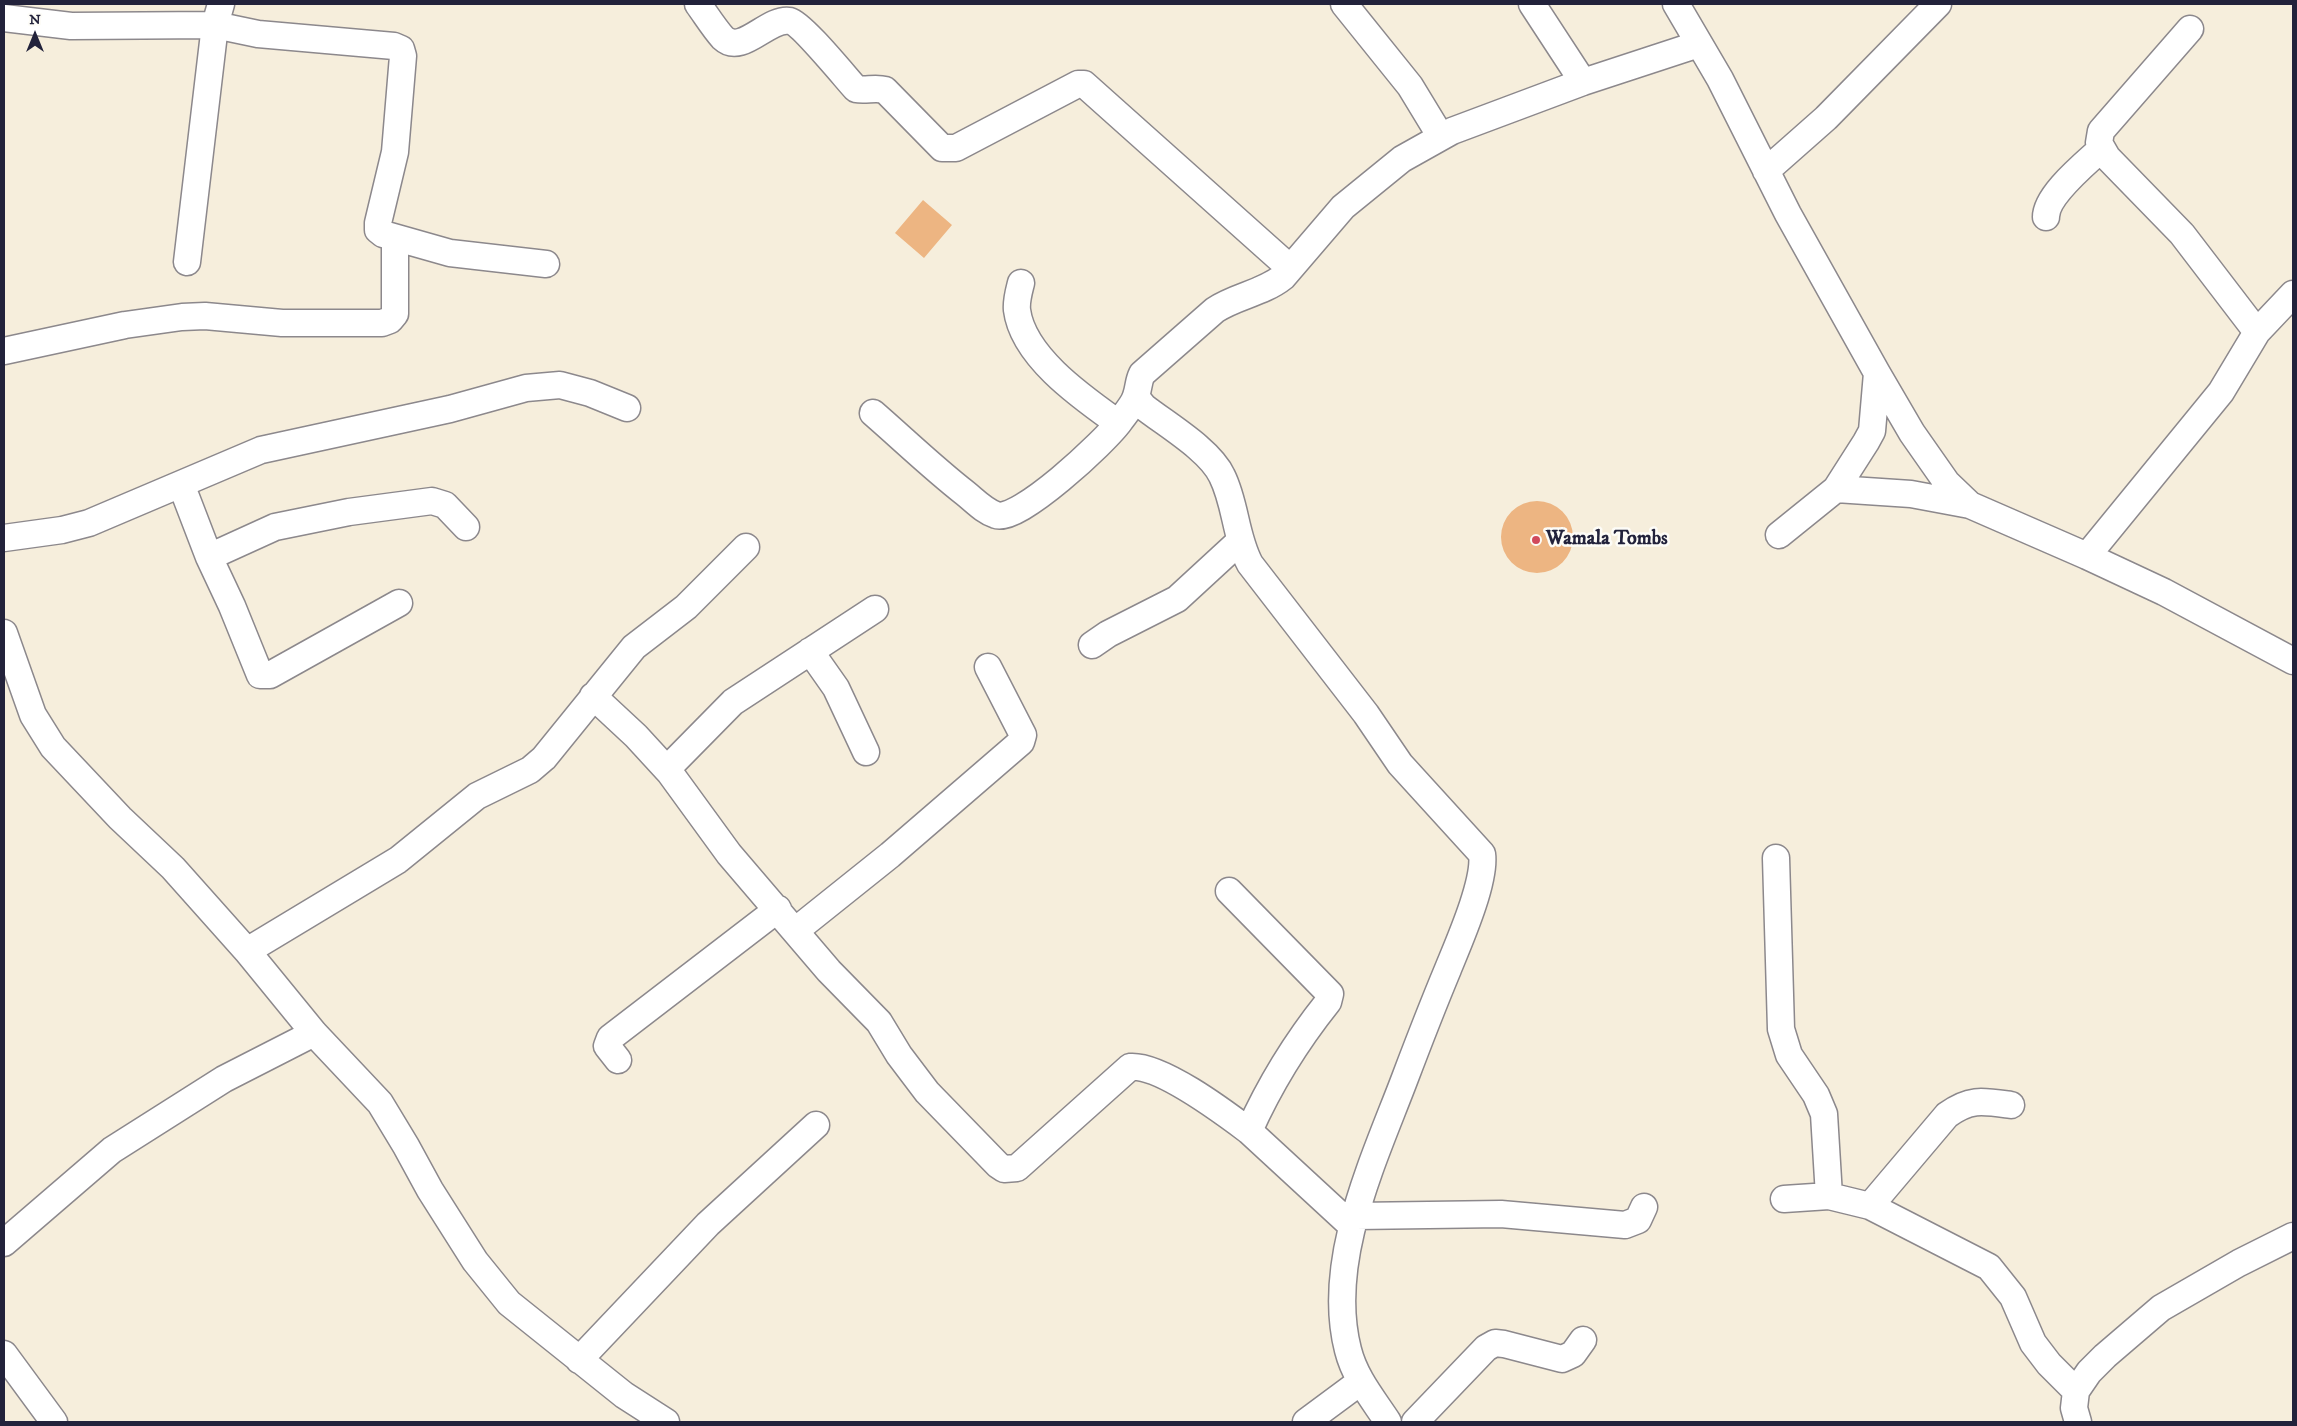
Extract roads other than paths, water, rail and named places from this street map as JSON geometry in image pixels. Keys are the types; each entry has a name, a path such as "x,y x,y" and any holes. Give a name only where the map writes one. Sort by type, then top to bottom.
{"street":[{"path":"698,4 724,39 732,42 741,42 779,21 797,24 856,89 863,91 879,88 885,90 942,148 956,148 1078,84 1084,84 1290,268"},
{"path":"1344,4 1410,86 1441,137"},
{"path":"1532,4 1583,82"},
{"path":"1676,4 1720,78 1766,170 1912,433 1947,483 1970,505"},
{"path":"1766,170 1826,118 1938,4"},
{"path":"4,18 71,26 218,14 258,34 394,46 401,49 403,56 395,152 378,230 395,239 450,253 546,264"},
{"path":"187,262 218,14"},
{"path":"2190,29 2101,131 2099,143 2101,149 2182,234 2257,332"},
{"path":"874,413 950,482 998,516 1010,515 1059,481 1118,423 1136,397 1137,385 1142,374 1215,310 1226,303 1274,284 1343,207 1402,159 1441,137 1583,82 1700,44"},
{"path":"2046,217 2047,205 2076,172 2101,149"},
{"path":"4,351 125,325 182,317 206,316 282,323 382,323 390,320 395,314 395,239"},
{"path":"1021,283 1017,308 1021,326 1038,352 1072,389 1118,423"},
{"path":"2087,556 2221,392 2257,332 2293,294"},
{"path":"1779,536 1836,489 1872,431 1877,373"},
{"path":"4,538 62,530 89,523 261,450 378,426 543,384 560,385 590,393 627,408"},
{"path":"1136,397 1144,407 1214,463 1222,476 1231,502 1240,541 1250,564 1366,714 1400,764 1482,854 1484,864 1472,905 1386,1125 1354,1221 1344,1260 1341,1306 1348,1351 1360,1382 1388,1422"},
{"path":"181,484 209,557 232,606 260,675 265,676 400,603"},
{"path":"1836,489 1911,494 1970,505 2164,592 2293,661"},
{"path":"209,557 275,527 349,512 423,502 445,505 466,528"},
{"path":"1092,645 1108,634 1177,599 1240,541"},
{"path":"247,952 398,860 477,796 530,770 544,758 634,647 686,607 746,547"},
{"path":"666,769 733,702 875,609"},
{"path":"4,632 34,715 53,747 120,818 173,868 247,952 314,1033 380,1103 430,1190 475,1261 509,1302 624,1395 666,1422"},
{"path":"810,651 836,688 866,752"},
{"path":"795,931 890,855 1021,742 1023,736 988,667"},
{"path":"593,696 636,736 666,769 730,854 829,971 879,1022 899,1055 927,1092 1004,1169 1012,1170 1023,1164 1130,1067 1143,1067 1189,1090 1249,1131 1354,1221 1501,1214 1625,1225 1638,1220 1644,1207"},
{"path":"1776,858 1781,1028 1789,1055 1821,1103 1824,1114 1829,1196"},
{"path":"1229,891 1330,994 1328,1002 1276,1076 1249,1131"},
{"path":"618,1060 608,1046 610,1038 778,909"},
{"path":"4,1243 112,1150 224,1079 314,1033"},
{"path":"1870,1206 1947,1115 1960,1105 1973,1101 2011,1105"},
{"path":"580,1360 708,1224 816,1125"},
{"path":"1784,1199 1829,1196 1870,1206 1970,1255 1989,1267 2013,1297 2033,1343 2049,1364 2076,1391"},
{"path":"2078,1422 2074,1408 2076,1391 2089,1372 2105,1356 2161,1308 2239,1263 2293,1236"},
{"path":"1415,1422 1486,1348 1495,1344 1504,1344 1562,1360 1573,1354 1583,1340"},
{"path":"4,1354 54,1422"},
{"path":"1306,1422 1360,1382"}],"place":[{"name":"Wamala Tombs","path":"1536,540"}]}
